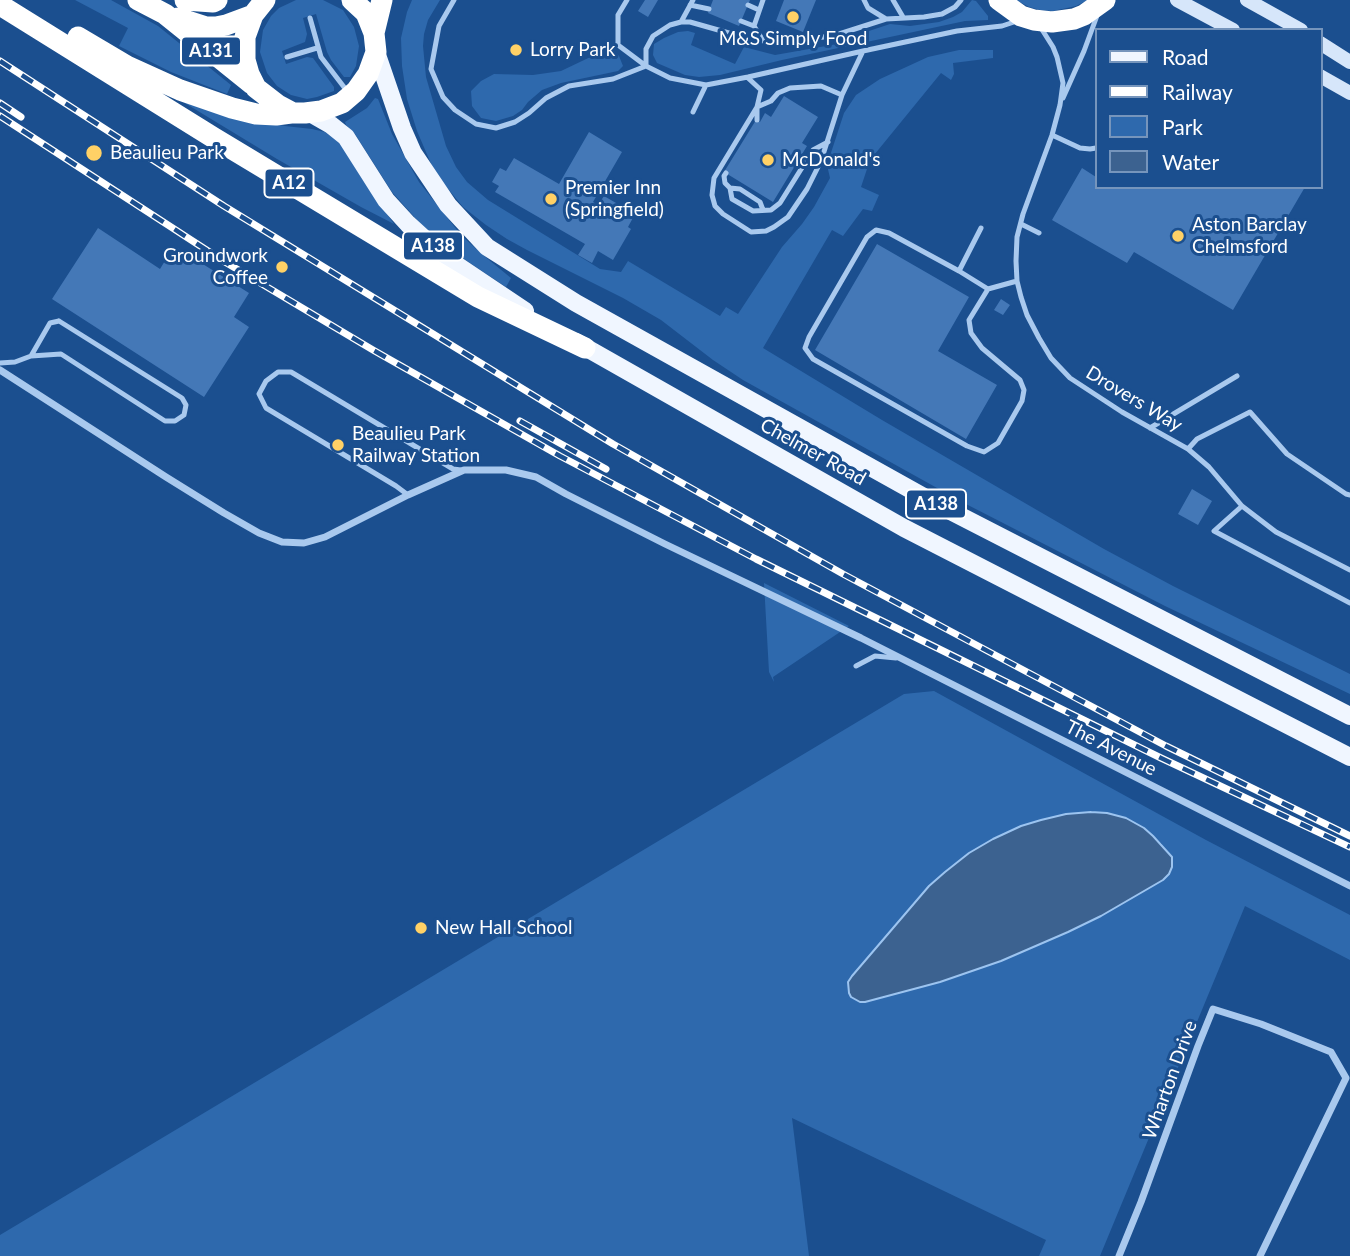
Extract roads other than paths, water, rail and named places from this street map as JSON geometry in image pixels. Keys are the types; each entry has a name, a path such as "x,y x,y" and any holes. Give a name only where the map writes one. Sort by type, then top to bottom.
{"highway":[{"path":"14,0 127,66 180,90 232,108 256,114 276,115 335,107 351,96 368,74 382,0"},
{"name":"A131","path":"138,0 165,15 256,88"},
{"path":"185,0 217,0"},
{"path":"352,0 366,13 375,43"},
{"path":"999,0 1030,19 1052,23 1084,15 1103,2"},
{"path":"262,4 247,29 244,52 249,74 256,88 278,106 302,113"},
{"name":"A131","path":"165,15 206,27 226,26 262,4"},
{"name":"A12","path":"0,5 478,297 585,348"}],"main road":[{"path":"1177,0 1229,28"},
{"path":"1247,0 1297,28"},
{"name":"Chelmer Road","path":"375,43 402,128 413,153 448,205 487,247 576,303 933,502 1350,716"},
{"path":"1322,44 1350,62"},
{"path":"1322,77 1350,93"},
{"name":"Chelmer Road","path":"302,113 331,125 346,138 386,200 443,256 585,348 904,528 1350,757"}],"street":[{"path":"0,370 201,499 259,533 282,542 304,543 325,537 464,470"},
{"name":"The Avenue","path":"464,470 506,470 536,477 1350,886"},
{"name":"Wharton Drive","path":"1119,1256 1213,1009 1261,1024 1331,1052 1346,1078 1260,1256"}],"lane":[{"path":"454,0 439,26 431,69 443,97 455,110 476,124 496,128 515,122 546,98 569,86 613,79 646,66"},
{"path":"626,0 618,15 618,45 646,66 670,78 706,85 1030,19"},
{"path":"754,26 763,0"},
{"path":"864,0 868,8 886,19"},
{"path":"893,0 903,17"},
{"path":"646,66 646,48 653,36 670,25 681,22 780,44 836,35 886,19 942,14 961,0"},
{"name":"Drovers Way","path":"1060,105 1103,2"},
{"path":"681,22 692,3 709,9"},
{"path":"748,5 759,10"},
{"path":"310,19 321,57 351,96"},
{"name":"Drovers Way","path":"1030,19 1048,38 1057,57 1063,83 1052,135 1017,237 1017,281 1027,315 1038,338 1051,358 1070,378 1092,394 1188,449 1209,467 1242,506 1276,532 1349,567"},
{"path":"741,21 754,26 762,39"},
{"path":"287,57 317,48"},
{"path":"842,95 821,86 790,88 778,93 771,102 757,107 714,178 712,195 715,206 751,232 766,231 788,217 821,161 842,95 863,51"},
{"path":"748,77 761,90 757,120"},
{"path":"693,112 706,85"},
{"path":"1052,135 1080,148 1094,148"},
{"path":"726,173 725,183 730,188 732,198 753,211 771,210 780,204 813,150 828,142"},
{"path":"730,188 740,189 760,202 763,210"},
{"path":"1021,224 1038,233"},
{"path":"959,271 981,228"},
{"path":"988,289 889,233 876,230 867,237 805,348 813,359 967,446 985,452 998,443 1022,401 1024,390 1020,380 982,348 971,332 970,320 988,289 1017,281"},
{"path":"0,363 15,362 31,356 61,354 165,421 175,421 184,415 187,405 182,398 59,321 50,323 31,356"},
{"path":"408,495 266,408 259,394 266,381 278,372 291,372 453,469 464,470"},
{"path":"1150,428 1237,376"},
{"path":"1188,449 1197,439 1250,412 1287,454 1350,495"},
{"path":"1242,506 1214,531 1350,603"},
{"path":"856,666 875,656 899,658"}],"water":[{"path":"1091,812 1126,818 1144,828 1172,857 1169,874 1101,916 1001,961 940,982 865,1002 851,997 848,982 852,976 929,886 969,853 1021,826 1066,814"}],"railway":[{"path":"0,61 224,206 613,444 843,574 1166,746 1350,836"},
{"path":"0,103 21,117"},
{"path":"0,116 225,262 560,456 756,559 1161,758 1350,847"},
{"path":"520,421 606,469"}],"place":[{"name":"M&S Simply Food","path":"793,17"},
{"name":"Lorry Park","path":"516,50"},
{"name":"Beaulieu Park","path":"94,153"},
{"name":"McDonald's","path":"768,160"},
{"name":"Premier Inn (Springfield)","path":"551,199"},
{"name":"Aston Barclay Chelmsford","path":"1178,236"},
{"name":"Groundwork Coffee","path":"282,267"},
{"name":"Beaulieu Park Railway Station","path":"338,445"},
{"name":"New Hall School","path":"421,928"}]}
